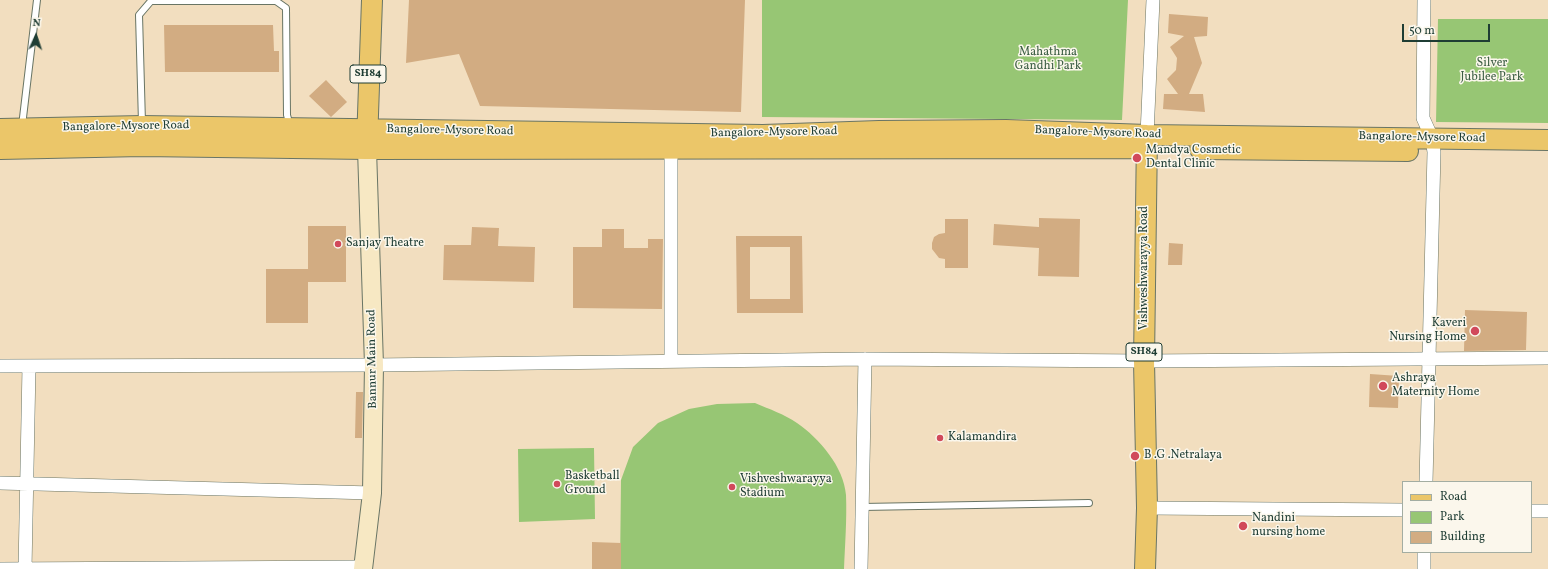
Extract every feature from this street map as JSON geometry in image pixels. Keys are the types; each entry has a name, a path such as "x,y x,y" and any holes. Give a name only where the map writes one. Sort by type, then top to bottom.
{"main road":[{"name":"SH84","path":"367,149 366,129 372,0"},
{"name":"Bangalore-Mysore Road","path":"0,148 142,136 290,127 755,135 1006,130 1146,142"},
{"name":"Bangalore-Mysore Road","path":"0,129 367,149 671,149 1146,142 1433,145 1548,140"},
{"name":"Vishweshwarayya Road","path":"1145,569 1147,508 1144,361 1146,142"},
{"name":"Bangalore-Mysore Road","path":"1433,145 1548,153"},
{"name":"Bannur Main Road","path":"363,568 372,493 374,365 367,149"}],"street":[{"path":"1146,142 1153,0"},
{"path":"1424,0 1423,118 1433,145 1426,481"},
{"path":"671,149 671,361"},
{"path":"0,366 374,365 865,359 1144,361 1548,358"},
{"path":"861,569 865,359"},
{"path":"25,569 28,484 29,367"},
{"path":"0,483 372,493"},
{"path":"1147,508 1402,510"},
{"path":"1532,511 1548,511"},
{"path":"1424,553 1424,569"},
{"path":"0,569 363,568"}],"lane":[{"path":"22,129 37,0"},
{"path":"142,136 139,15 151,1 276,1 286,8 287,115 290,127"},
{"path":"862,507 1089,503"}],"green space":[{"name":"Mahathma Gandhi Park","path":"762,0 1128,0 1122,120 762,117"},
{"name":"Silver Jubilee Park","path":"1438,19 1548,19 1548,123 1436,122"},
{"name":"Vishveshwarayya Stadium","path":"755,403 787,417 805,429 822,445 841,474 846,495 844,569 620,569 621,480 633,447 658,423 689,409 717,404"},
{"name":"Basketball Ground","path":"594,448 595,519 519,522 518,449"}],"building":[{"path":"409,0 745,0 741,112 480,106 459,54 406,63"},
{"path":"1169,14 1208,17 1207,36 1194,37 1202,63 1189,94 1203,94 1205,112 1163,109 1164,94 1178,94 1167,79 1176,70 1177,58 1170,47 1184,36 1168,33"},
{"path":"164,25 273,25 274,51 279,51 279,72 165,72"},
{"path":"326,80 347,102 331,117 309,96"},
{"path":"1039,218 1080,219 1079,277 1038,276 1039,248 993,245 994,224 1039,227"},
{"path":"945,219 968,219 968,268 945,268 945,259 939,258 932,249 934,237 945,233"},
{"path":"308,226 346,226 346,282 308,282 308,323 266,323 266,269 308,269"},
{"path":"472,227 499,228 498,246 535,247 534,282 443,280 444,245 471,245"},
{"path":"602,229 624,229 624,248 648,248 648,239 663,239 662,309 573,308 573,247 602,247"},
{"path":"736,236 802,236 803,313 737,313","holes":["750,247 790,247 790,299 750,299"]},
{"path":"1169,243 1183,244 1182,265 1168,265"},
{"path":"1465,310 1527,312 1526,350 1464,351"},
{"path":"1370,374 1399,376 1398,408 1369,407"},
{"path":"356,392 363,392 362,438 355,438"},
{"path":"592,542 621,543 621,569 592,569"}],"place":[{"name":"Mandya Cosmetic Dental Clinic","path":"1137,158"},
{"name":"Sanjay Theatre","path":"338,244"},
{"name":"Kaveri Nursing Home","path":"1475,331"},
{"name":"Ashraya Maternity Home","path":"1383,386"},
{"name":"Kalamandira","path":"940,438"},
{"name":"B .G .Netralaya","path":"1135,456"},
{"name":"Basketball Ground","path":"557,484"},
{"name":"Vishveshwarayya Stadium","path":"732,487"},
{"name":"Nandini nursing home","path":"1243,526"}]}
